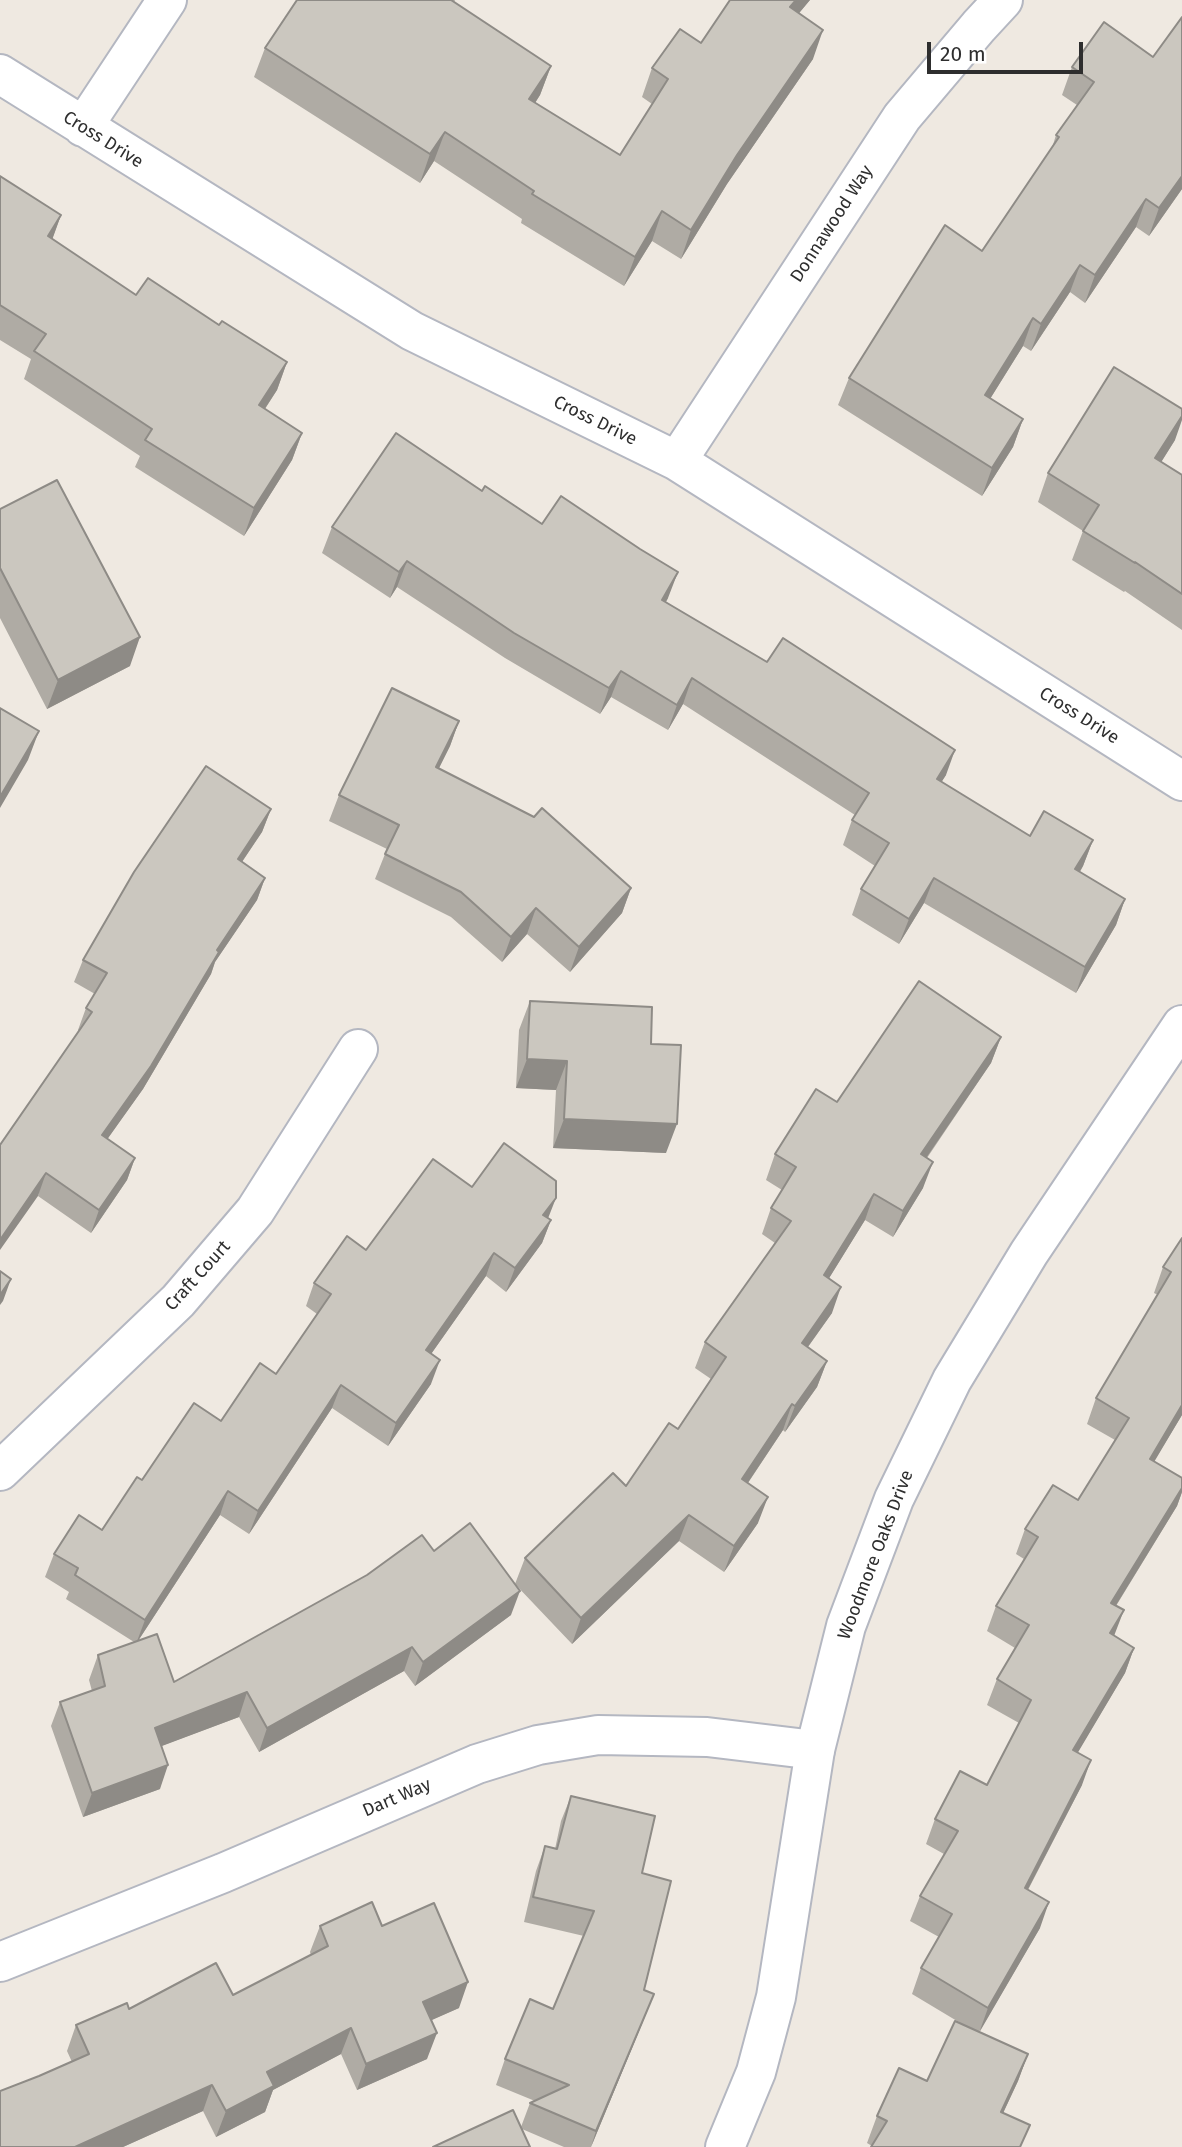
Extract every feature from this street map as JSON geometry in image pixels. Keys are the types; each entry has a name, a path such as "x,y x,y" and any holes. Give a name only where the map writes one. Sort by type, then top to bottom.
{"street":[{"path":"83,127 167,0"},
{"name":"Donnawood Way","path":"677,461 902,117 1003,0"},
{"name":"Cross Drive","path":"0,74 412,331 677,461 1182,782"},
{"name":"Woodmore Oaks Drive","path":"725,2147 756,2071 776,1997 815,1750 846,1626 894,1499 952,1380 1029,1252 1182,1024"},
{"name":"Craft Court","path":"0,1471 178,1301 255,1211 358,1049"},
{"name":"Dart Way","path":"0,1962 223,1874 477,1764 538,1745 598,1735 707,1737 815,1750"}],"building":[{"path":"297,0 451,0 551,66 529,99 620,155 668,79 652,68 680,29 701,43 730,0 796,0 790,7 823,30 737,155 691,230 662,211 635,257 532,194 534,191 445,132 430,154 265,48"},
{"path":"1182,17 1182,176 1159,208 1146,199 1095,275 1080,265 1041,324 1033,318 985,395 1023,419 992,468 849,378 945,225 982,251 1059,137 1056,135 1094,82 1072,67 1104,22 1153,57"},
{"path":"0,176 61,215 48,236 136,295 148,278 219,325 222,321 287,362 259,405 302,433 254,508 145,440 152,429 34,351 46,334 0,305"},
{"path":"1114,367 1182,409 1182,416 1155,458 1182,475 1182,594 1083,531 1099,505 1048,473"},
{"path":"396,433 482,491 485,486 542,524 561,496 678,572 662,600 767,662 783,638 955,750 937,779 1030,836 1044,811 1093,840 1075,869 1125,899 1085,967 934,878 909,919 861,889 889,843 852,820 869,793 692,678 677,705 621,671 609,688 514,633 407,561 399,572 332,527"},
{"path":"57,480 140,637 58,680 0,568 0,509"},
{"path":"392,688 459,721 436,767 534,817 542,808 631,888 579,947 536,908 511,937 461,892 385,854 399,825 339,795"},
{"path":"0,708 39,731 0,797"},
{"path":"206,766 271,809 238,859 265,878 217,950 219,952 151,1066 102,1135 135,1158 99,1210 46,1173 0,1240 0,1145 92,1012 86,1008 107,973 83,960 134,872"},
{"path":"919,981 1001,1037 921,1154 933,1162 903,1211 874,1194 824,1275 841,1287 802,1343 827,1361 795,1406 792,1404 742,1479 768,1497 734,1546 689,1515 581,1618 525,1558 613,1473 626,1486 669,1423 678,1429 726,1357 705,1342 791,1221 771,1208 796,1167 775,1154 816,1089 837,1102"},
{"path":"530,1001 652,1007 651,1044 681,1045 677,1124 564,1119 567,1061 527,1059"},
{"path":"504,1143 556,1181 556,1198 543,1215 551,1220 515,1268 494,1253 426,1350 440,1360 396,1423 341,1385 258,1511 228,1491 145,1620 75,1575 78,1568 54,1554 79,1515 102,1530 137,1477 142,1480 194,1403 221,1421 260,1363 276,1374 331,1294 314,1283 347,1236 366,1250 433,1159 472,1187"},
{"path":"1182,1238 1182,1405 1150,1459 1182,1478 1182,1488 1111,1603 1124,1610 1110,1633 1134,1648 1073,1750 1091,1760 1025,1888 1049,1902 988,2008 921,1968 952,1914 920,1896 958,1831 935,1819 960,1771 987,1785 1031,1700 997,1679 1029,1625 996,1606 1038,1537 1025,1529 1053,1485 1078,1500 1129,1418 1096,1398 1171,1272 1163,1267"},
{"path":"0,1271 11,1279 0,1295"},
{"path":"470,1523 520,1591 423,1662 412,1647 267,1728 247,1692 155,1728 168,1765 92,1793 60,1702 105,1686 98,1655 157,1634 174,1682 367,1575 422,1535 434,1551"},
{"path":"571,1796 655,1816 642,1873 671,1881 644,1990 654,1994 596,2131 530,2103 569,2085 505,2059 530,1999 553,2009 594,1911 533,1897 545,1846 557,1849"},
{"path":"372,1902 382,1926 434,1903 468,1982 423,2002 437,2033 366,2064 351,2028 267,2072 274,2086 226,2111 212,2085 75,2147 0,2147 0,2091 89,2054 76,2025 127,2003 129,2009 216,1963 233,1995 328,1946 320,1926"},
{"path":"955,2021 1028,2054 1001,2112 1030,2125 1020,2147 871,2147 887,2121 877,2116 899,2068 927,2081"},
{"path":"513,2110 530,2147 433,2147"}]}
